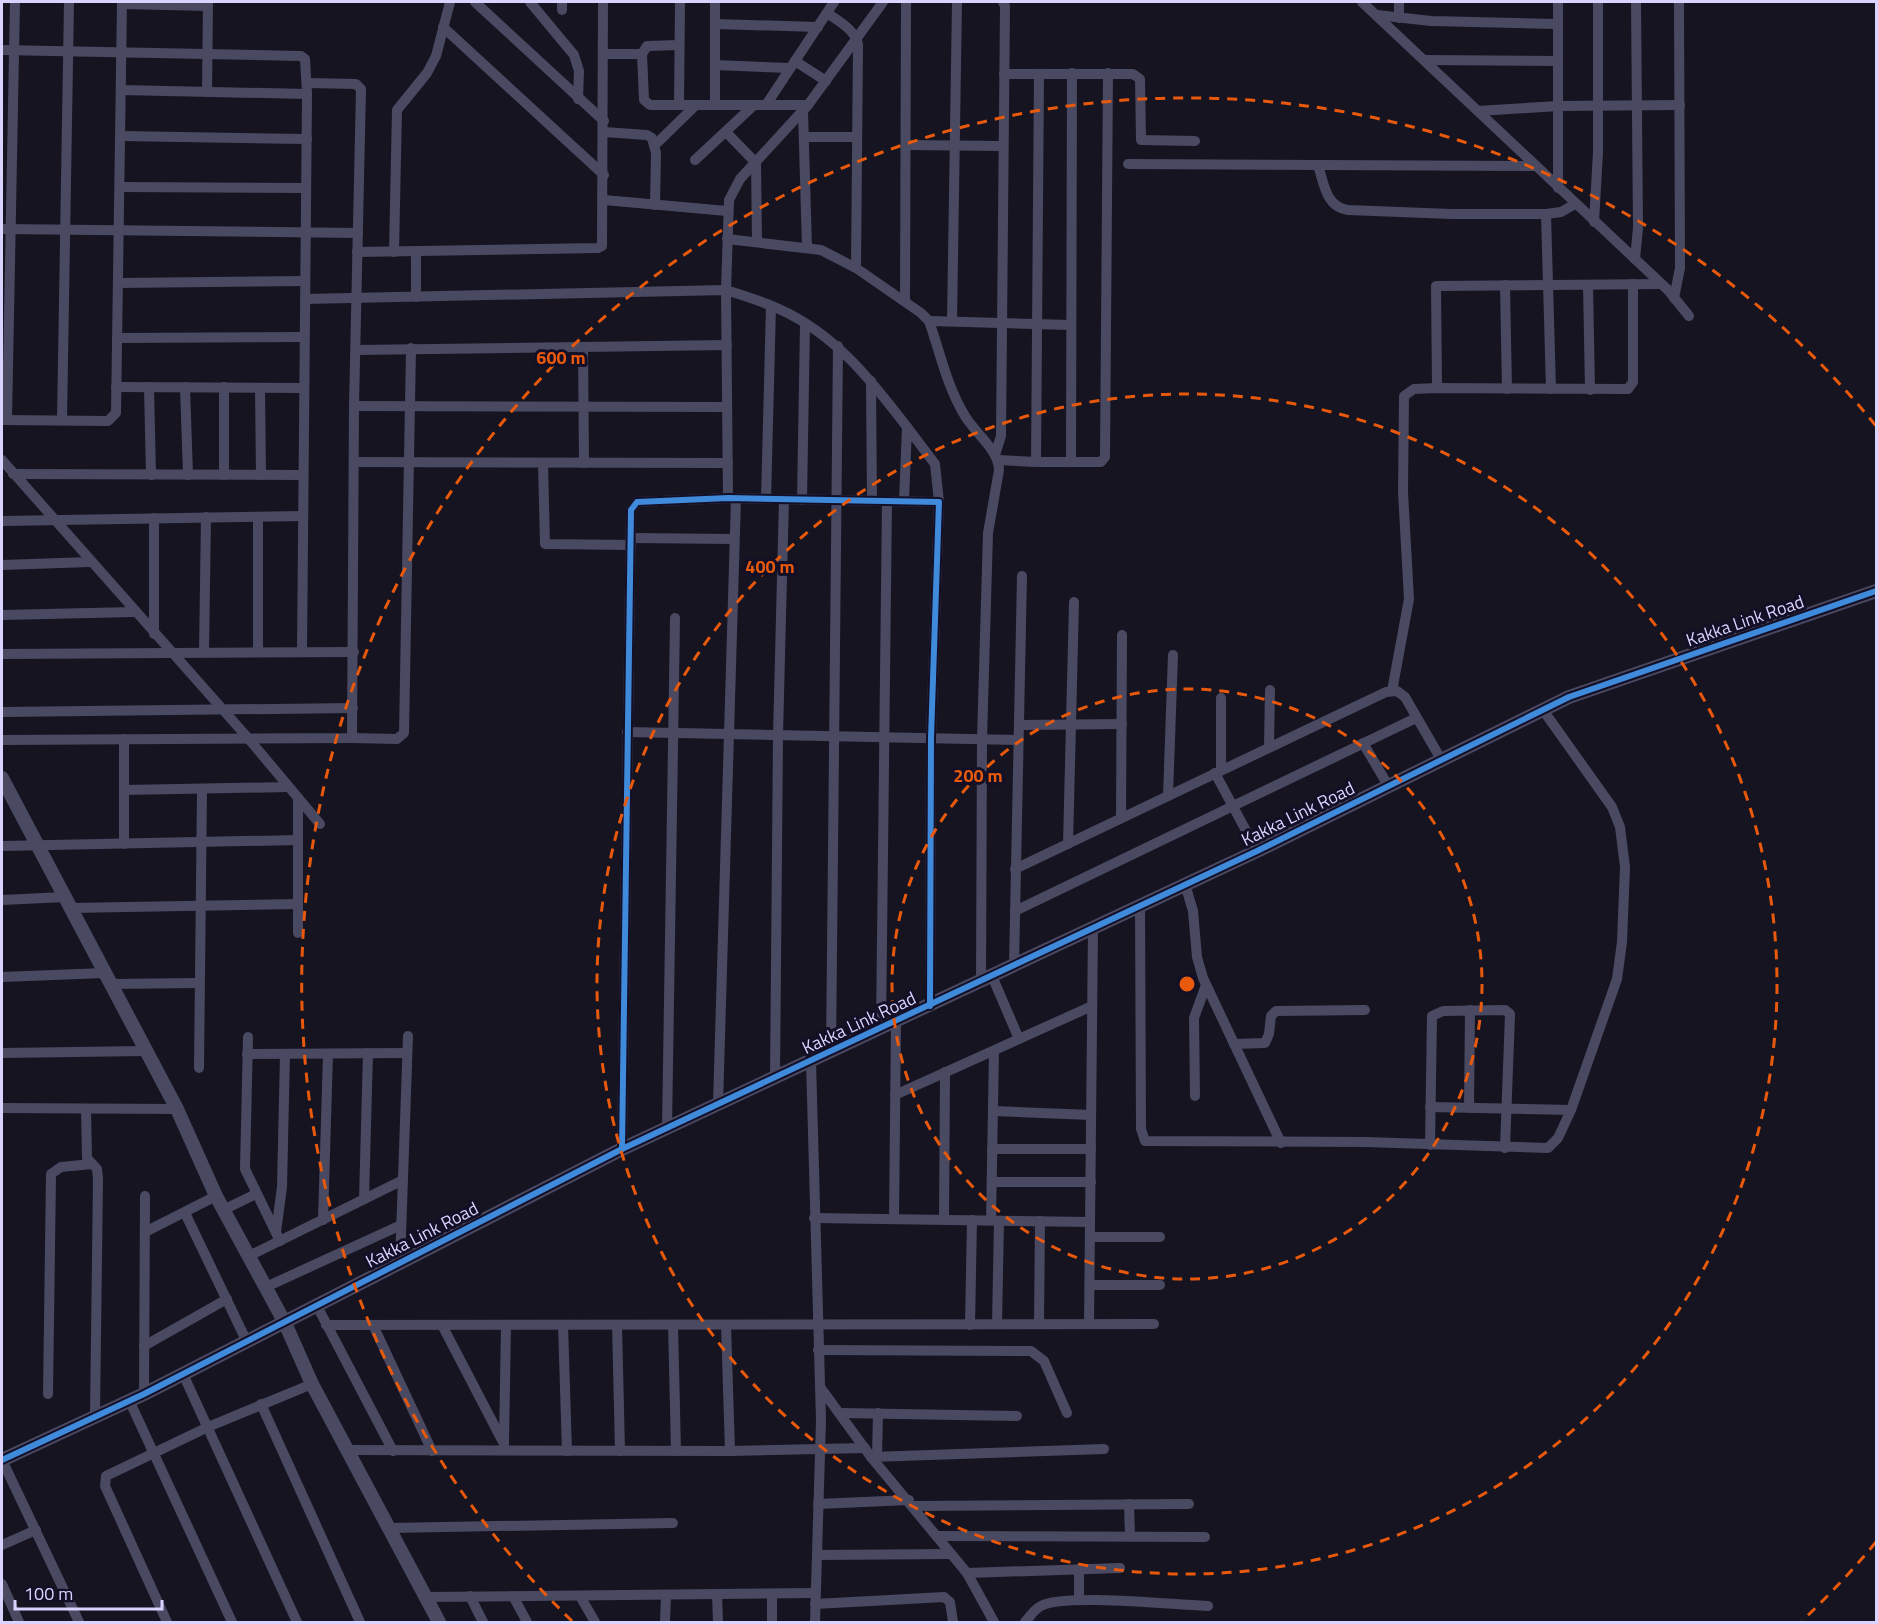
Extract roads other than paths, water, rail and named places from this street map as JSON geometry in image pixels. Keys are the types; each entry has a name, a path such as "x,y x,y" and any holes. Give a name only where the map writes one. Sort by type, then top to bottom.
{"street":[{"path":"15,2 6,229 4,420 111,420 116,413 122,3 208,4 207,92"},
{"path":"62,420 69,2"},
{"path":"394,252 397,110 427,73 436,56 450,2"},
{"path":"474,2 604,126 652,138 655,145 655,205"},
{"path":"530,2 574,55 579,71 578,99"},
{"path":"357,252 598,248 603,242 604,200 603,2"},
{"path":"679,105 680,2"},
{"path":"715,2 715,105"},
{"path":"695,160 760,105 793,64 834,2"},
{"path":"718,1104 734,539 728,463 727,211 734,189 806,108 883,2"},
{"path":"905,300 906,2"},
{"path":"952,321 957,2"},
{"path":"996,457 1001,436 1000,325 1005,6 1003,2"},
{"path":"1362,2 1635,259 1689,316"},
{"path":"1399,2 1399,18"},
{"path":"1558,2 1558,188"},
{"path":"1594,222 1598,105 1598,2"},
{"path":"1635,259 1638,228 1636,2"},
{"path":"1674,298 1680,268 1679,2"},
{"path":"827,13 857,38"},
{"path":"1377,15 1399,18 1557,24"},
{"path":"715,24 818,27"},
{"path":"443,27 604,175"},
{"path":"856,268 857,38"},
{"path":"679,45 655,44 647,46 642,54 646,103 806,108"},
{"path":"2,50 301,56 308,63 302,652"},
{"path":"604,54 642,54"},
{"path":"1425,60 1557,61"},
{"path":"715,65 793,64 826,81"},
{"path":"1071,462 1072,73"},
{"path":"996,457 1036,462 1103,462 1105,457 1108,73"},
{"path":"1004,74 1133,74 1140,79 1141,140 1195,141"},
{"path":"1036,462 1039,74"},
{"path":"121,90 207,92 308,89 356,84 361,89 354,406 352,738"},
{"path":"655,145 696,105"},
{"path":"1478,111 1557,106 1680,105"},
{"path":"806,108 804,137 807,248"},
{"path":"726,132 756,163 757,242"},
{"path":"121,136 307,139"},
{"path":"804,137 856,137"},
{"path":"906,145 1003,146"},
{"path":"1128,164 1535,166"},
{"path":"1318,165 1329,199 1339,209 1404,213 1546,214 1561,212 1575,204"},
{"path":"120,187 306,188"},
{"path":"604,200 727,211"},
{"path":"1546,214 1551,389"},
{"path":"6,229 358,233"},
{"path":"727,239 821,250 856,268 905,300 929,321 953,394 965,416 996,457 999,470 988,533 982,739 986,979 1019,1039"},
{"path":"416,251 416,297"},
{"path":"118,283 305,281"},
{"path":"1392,691 1408,599 1402,404 1407,392 1437,388 1622,390 1632,386 1633,284"},
{"path":"1437,388 1436,286 1660,284"},
{"path":"1505,285 1507,389"},
{"path":"1588,285 1590,390"},
{"path":"305,299 726,290 771,306 805,324 838,346 871,380 935,464 939,502 930,738 930,1006"},
{"path":"766,499 771,306"},
{"path":"929,321 1000,325 1071,325"},
{"path":"802,500 805,324"},
{"path":"117,338 304,337"},
{"path":"356,350 727,345"},
{"path":"831,1053 838,346"},
{"path":"583,347 584,463"},
{"path":"2,740 397,739 404,732 411,348"},
{"path":"871,380 872,501"},
{"path":"116,387 304,388"},
{"path":"149,387 151,475"},
{"path":"185,387 188,475"},
{"path":"224,387 224,475"},
{"path":"260,387 261,475"},
{"path":"354,406 727,407"},
{"path":"904,501 907,427"},
{"path":"2,460 8,471 249,738 320,824"},
{"path":"354,462 728,463"},
{"path":"543,463 546,544 734,539"},
{"path":"8,471 151,475 303,475"},
{"path":"622,1149 631,510 637,502 732,498 939,502"},
{"path":"775,1079 778,735 784,499"},
{"path":"880,1029 888,501"},
{"path":"2,521 303,516"},
{"path":"204,652 206,517"},
{"path":"258,517 258,652"},
{"path":"154,518 154,634"},
{"path":"2,565 90,562"},
{"path":"1014,965 1022,576"},
{"name":"Kakka Link Road","path":"2,1460 144,1394 622,1149 831,1053 1389,788 1543,710 1588,690 1876,591"},
{"path":"1068,844 1074,602"},
{"path":"2,615 135,612"},
{"path":"667,1129 675,618"},
{"path":"1121,818 1122,635"},
{"path":"2,654 354,652"},
{"path":"1168,796 1173,655"},
{"path":"1269,747 1270,690"},
{"path":"1016,869 1367,699 1392,691 1405,698 1442,761"},
{"path":"1221,698 1218,771 1257,850"},
{"path":"2,711 353,708"},
{"path":"1140,905 1142,1139 1163,1143 1548,1148 1558,1138 1571,1110 1619,971 1625,867 1620,827 1612,807 1543,710"},
{"path":"1015,911 1416,718"},
{"path":"1019,725 1122,724"},
{"path":"627,732 1018,740"},
{"path":"124,739 124,844"},
{"path":"1363,743 1389,788"},
{"path":"2,778 6,794 37,846 177,1109 216,1197 285,1323 312,1384 439,1623"},
{"path":"124,790 289,788"},
{"path":"199,1068 201,789"},
{"path":"298,798 298,933"},
{"path":"2,846 298,840"},
{"path":"1185,884 1195,921 1199,967 1281,1143"},
{"path":"2,900 200,906 298,904"},
{"path":"1089,1324 1093,927"},
{"path":"2,977 198,983"},
{"path":"1195,1096 1194,1018 1206,985"},
{"path":"895,1095 1092,1006"},
{"path":"1234,1044 1265,1043 1269,1034 1270,1016 1276,1011 1365,1010"},
{"path":"1469,1108 1470,1010"},
{"path":"1430,1145 1432,1016 1440,1011 1505,1010 1509,1013 1505,1148"},
{"path":"894,1219 896,1022"},
{"path":"400,1263 408,1036"},
{"path":"248,1037 244,1161 247,1175 278,1236"},
{"path":"994,1050 992,1182 997,1324"},
{"path":"2,1053 146,1052"},
{"path":"364,1199 368,1053"},
{"path":"247,1054 407,1053"},
{"path":"278,1236 282,1187 285,1054"},
{"path":"322,1220 328,1054"},
{"path":"811,1061 816,1325 820,1387 815,1623"},
{"path":"944,1220 945,1072"},
{"path":"1430,1107 1571,1110"},
{"path":"2,1108 177,1109"},
{"path":"86,1109 87,1154 97,1170 98,1179 95,1415"},
{"path":"993,1111 1091,1115"},
{"path":"992,1149 1091,1149"},
{"path":"48,1394 51,1174 61,1167 92,1164"},
{"path":"249,1256 278,1236 322,1220 403,1180"},
{"path":"992,1182 1090,1182"},
{"path":"223,1210 256,1194"},
{"path":"144,1394 145,1196"},
{"path":"145,1233 216,1197"},
{"path":"185,1213 247,1342"},
{"path":"814,1218 1090,1222"},
{"path":"970,1325 972,1220"},
{"path":"1039,1324 1040,1221"},
{"path":"266,1287 401,1225"},
{"path":"1090,1237 1160,1237"},
{"path":"1090,1285 1160,1285"},
{"path":"144,1346 227,1299"},
{"path":"317,1306 393,1451"},
{"path":"326,1325 1154,1324"},
{"path":"373,1325 432,1451"},
{"path":"442,1325 505,1447"},
{"path":"505,1447 506,1325"},
{"path":"563,1325 567,1451"},
{"path":"617,1325 620,1451"},
{"path":"673,1325 676,1451"},
{"path":"726,1325 730,1451"},
{"path":"818,1350 1031,1351 1044,1361 1067,1413"},
{"path":"183,1374 297,1623"},
{"path":"167,1623 104,1484 106,1476 208,1427 312,1384"},
{"path":"820,1387 967,1573 994,1623"},
{"path":"129,1400 232,1623"},
{"path":"261,1404 360,1623"},
{"path":"840,1413 1017,1416"},
{"path":"871,1454 878,1413"},
{"path":"348,1450 432,1451 505,1447 567,1451 820,1451 871,1454 1104,1449"},
{"path":"2,1460 79,1623"},
{"path":"818,1504 1189,1504"},
{"path":"1129,1504 1130,1536"},
{"path":"389,1528 673,1523"},
{"path":"2,1545 36,1530"},
{"path":"937,1536 1205,1537"},
{"path":"817,1555 951,1554"},
{"path":"967,1573 1120,1568"},
{"path":"1079,1569 1079,1600"},
{"path":"2,1584 19,1623"},
{"path":"717,1594 718,1623"},
{"path":"426,1597 772,1594 815,1599 944,1598 950,1602 953,1623"},
{"path":"772,1594 772,1623"},
{"path":"665,1623 666,1595"},
{"path":"470,1596 483,1623"},
{"path":"513,1596 527,1623"},
{"path":"580,1596 595,1623"},
{"path":"1025,1623 1042,1605 1079,1600 1208,1606"}]}
